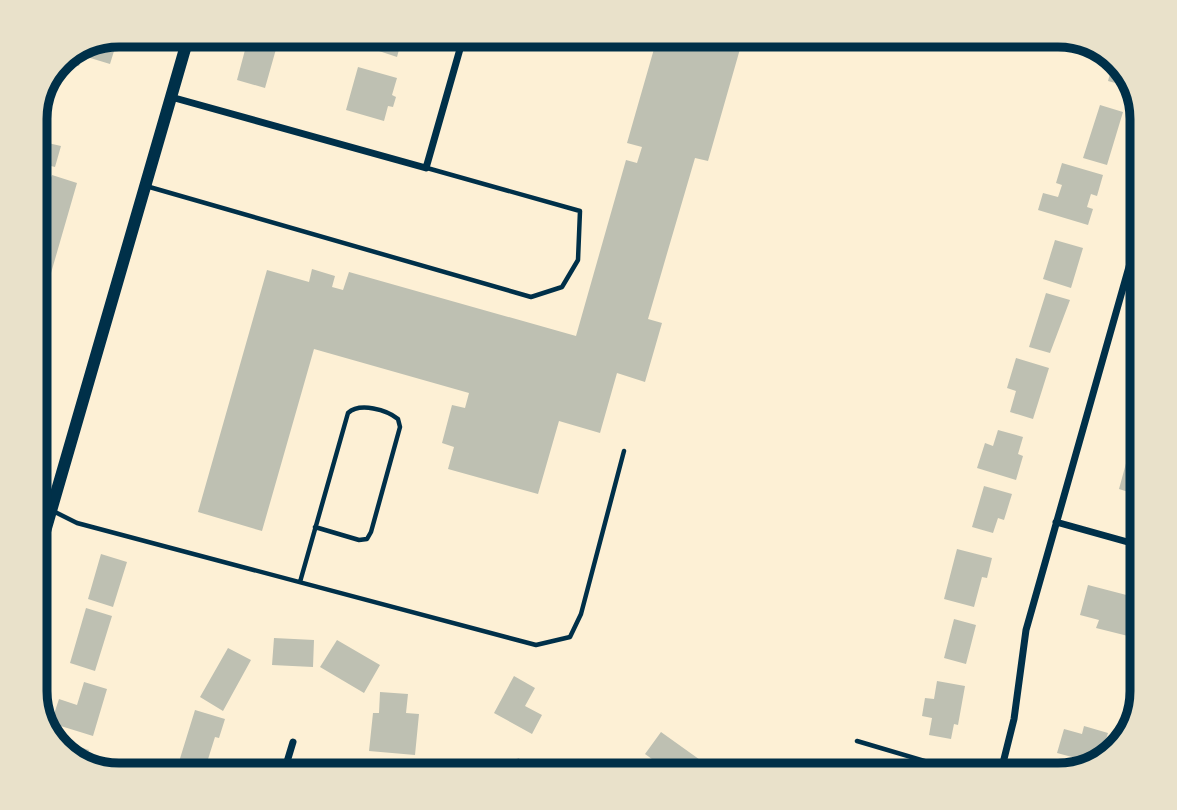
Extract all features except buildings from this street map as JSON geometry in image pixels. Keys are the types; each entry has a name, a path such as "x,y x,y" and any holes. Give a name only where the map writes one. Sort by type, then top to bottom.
{"street":[{"path":"47,524 185,47"},
{"path":"171,97 425,168 460,47"},
{"path":"1003,763 1014,719 1026,630 1130,263"},
{"path":"47,509 51,510"},
{"path":"1056,522 1130,543"},
{"path":"287,763 293,741"}],"lane":[{"path":"145,186 531,297 562,287 579,260 580,211 425,168"},
{"path":"300,582 348,413 354,407 361,406 393,415 398,419 400,427 367,539 359,540 316,527"},
{"path":"51,510 77,523 536,645 570,637 581,614 624,451"},
{"path":"857,741 931,763"}]}
